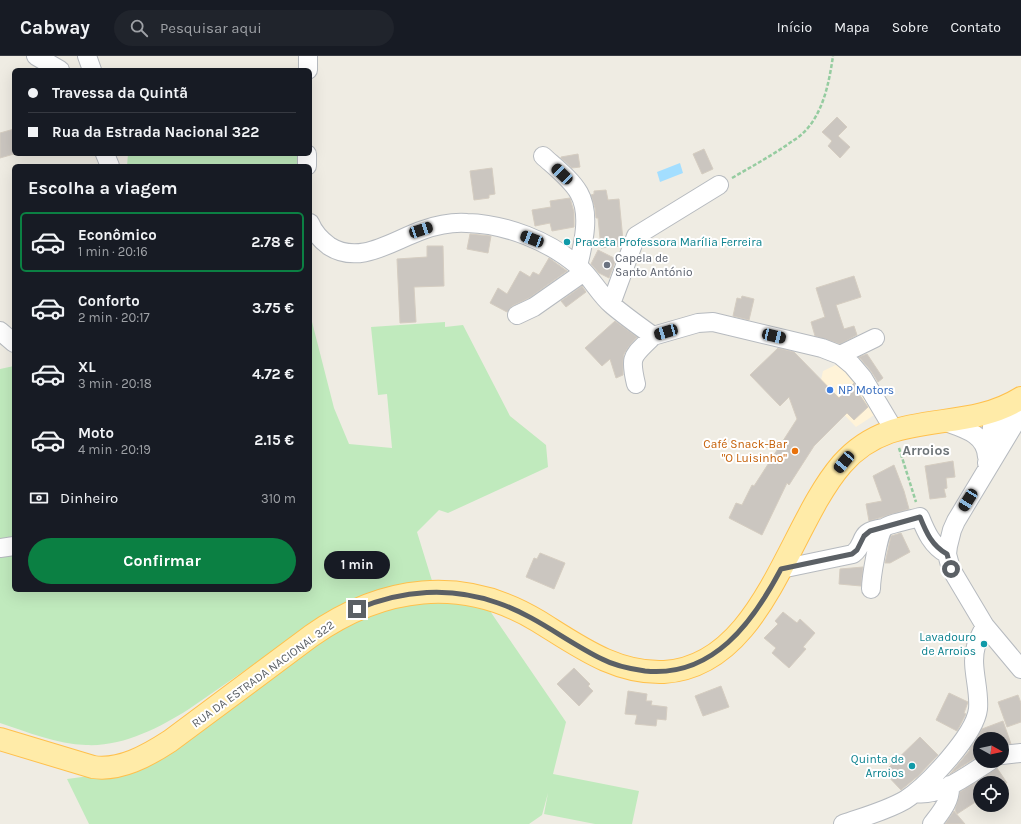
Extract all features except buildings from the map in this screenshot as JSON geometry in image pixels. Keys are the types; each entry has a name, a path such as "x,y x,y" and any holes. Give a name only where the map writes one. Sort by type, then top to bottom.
{"main road":[{"name":"RUA DA ESTRADA NACIONAL 322","path":"0,739 93,767 112,768 136,760 170,741 322,628 369,604 420,592 445,591 468,594 500,603 524,613 603,660 634,669 664,672 682,669 708,658 723,647 743,628 764,599 821,492 838,469 851,455 865,444 894,430 906,426 973,417 993,412 1007,407 1021,398"}],"street":[{"path":"36,56 57,68"},
{"path":"87,56 91,68"},
{"path":"516,315 534,307 581,269 585,234 582,198 575,188 543,156"},
{"path":"611,304 636,236 719,185"},
{"path":"312,227 316,235 334,249 345,253 356,254 367,253 421,230 438,226 459,223 489,226 512,231 532,239 561,254 581,269 611,304 653,336"},
{"path":"636,384 632,367 633,358 653,336 698,323 713,322 822,348 840,355 849,362 868,386 894,430"},
{"path":"0,331 12,341"},
{"path":"840,355 876,338"},
{"path":"984,471 991,441 993,412 1000,416 1003,423 1000,448"},
{"path":"1021,413 984,471 961,511 952,530 947,554 951,569 985,626 1021,669"},
{"path":"943,421 967,430 979,437 986,447 984,471"},
{"path":"781,569 852,554 856,551 867,533 920,517 930,540 947,554"},
{"path":"871,589 873,567 884,528"},
{"path":"0,548 12,546"},
{"path":"842,824 891,807 915,792 936,772 968,734 974,722 978,704 975,651 985,626"},
{"path":"1009,754 1021,753"},
{"path":"915,792 925,794 932,792 950,785 978,768"},
{"path":"932,824 948,802 950,785"}],"path":[{"path":"719,185 802,135 809,127 822,103 827,90 833,56"},
{"path":"894,430 920,517"}],"shaded area":[{"path":"840,363 879,412 856,427 819,389 823,371"}],"green space":[{"path":"128,156 302,156 301,164 127,164"},
{"path":"312,322 334,408 349,444 392,448 387,394 378,395 371,327 445,322 445,327 463,325 510,416 546,445 548,467 448,513 439,510 417,532 433,584 321,618 189,709 140,735 113,743 100,745 75,744 31,734 0,723 0,369 12,366 12,592 312,592"},
{"path":"440,601 474,606 490,611 566,722 553,774 639,791 632,824 595,824 544,814 548,793 542,815 529,824 89,824 67,779 105,774 355,620 401,604"}],"water":[{"path":"680,163 683,173 660,182 657,172"}],"place":[{"name":"Praceta Professora Marília Ferreira","path":"567,242"},
{"name":"Capela de Santo António","path":"607,265"},
{"name":"NP Motors","path":"830,390"},
{"name":"Café Snack-Bar \"O Luisinho\"","path":"795,451"},
{"name":"Lavadouro de Arroios","path":"984,644"},
{"name":"Quinta de Arroios","path":"912,766"}],"district":[{"name":"Arroios","path":"926,450"}],"route":[{"path":"357,609 381,600 420,592 445,591 468,594 500,603 529,616 603,660 630,668 664,672 682,669 700,662 716,653 730,641 754,614 781,569 848,556 857,550 865,534 873,530 920,517 930,540 947,554 951,569"}]}
